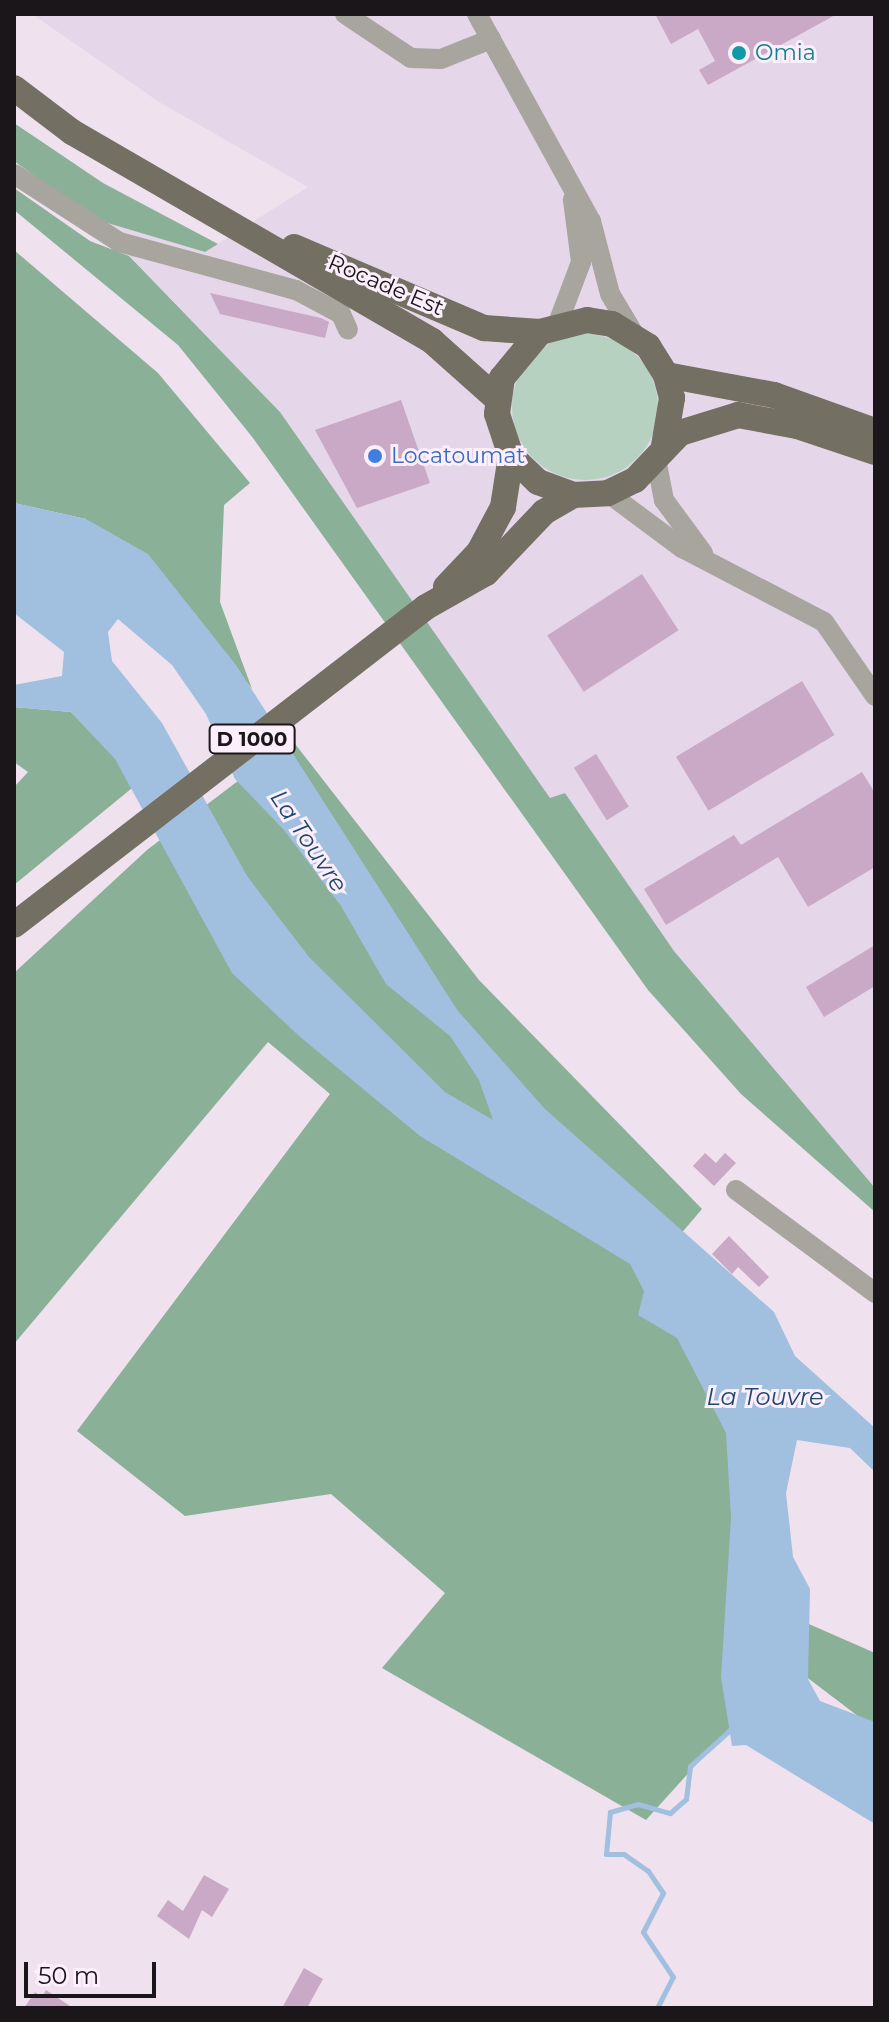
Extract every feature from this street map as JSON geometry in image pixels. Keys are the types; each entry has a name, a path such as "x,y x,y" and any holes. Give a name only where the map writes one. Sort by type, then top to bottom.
{"main road":[{"name":"Rocade Est","path":"14,88 72,132 432,341 497,399"},
{"name":"Rocade Est","path":"234,224 484,328 549,327"},
{"path":"660,452 672,423 666,375 635,335 587,320 549,327 511,360 497,399 500,428 511,456 538,482 573,495 608,493 635,480 660,452 695,425 738,415 797,426 875,452"},
{"path":"666,375 774,395 875,431"},
{"name":"D 1000","path":"426,607 479,552 503,507 511,456"},
{"name":"D 1000","path":"14,925 77,872 426,607 497,565 544,512 573,495"}],"street":[{"path":"345,14 411,58 441,59 491,39"},
{"path":"477,14 601,245 618,314 635,335"},
{"path":"14,174 119,242 296,290 341,314 348,330"},
{"path":"549,327 581,262 571,190"},
{"path":"660,452 664,500 711,561"},
{"path":"608,493 682,548 824,622 875,696"},
{"path":"736,1190 875,1293"}],"shaded area":[{"path":"32,14 875,14 875,1188 674,951 565,793 550,799 280,412 94,219 205,252 308,187 159,102"}],"green space":[{"path":"14,123 103,183 218,244 205,252 94,219 14,161"},
{"path":"14,188 90,241 129,256 280,412 550,798 565,793 674,951 875,1188 875,1212 741,1094 648,990 253,438 178,345 14,210"},
{"path":"14,250 158,373 250,483 224,505 220,602 252,689 215,642 86,519 14,503"},
{"path":"585,334 613,340 636,356 652,379 658,407 652,435 636,458 613,474 585,480 557,474 534,458 518,435 512,407 518,379 534,356 557,340"},
{"path":"14,707 71,712 116,759 132,788 14,885 14,787 28,772 14,762"},
{"path":"292,740 479,980 702,1209 673,1243 777,1610 875,1653 875,1729 788,1663 646,1820 382,1668 445,1593 331,1494 185,1516 77,1431 330,1094 268,1042 14,1344 14,973 147,850"}],"water":[{"name":"La Touvre","path":"14,503 86,519 148,554 236,665 458,1011 545,1109 774,1312 795,1356 875,1428 875,1472 850,1448 797,1440 786,1493 793,1557 810,1589 808,1679 820,1701 875,1722 875,1824 746,1745 732,1746 721,1677 731,1518 726,1433 677,1338 638,1315 644,1291 630,1264 420,1136 299,1036 232,973 115,759 71,712 14,707 14,685 62,676 64,652 14,613","holes":["118,619 172,665 206,714 235,779 284,830 341,906 386,984 450,1036 479,1080 493,1120 445,1092 309,957 247,876 162,723 112,661 108,632"]}],"building":[{"name":"Omia","path":"655,14 837,14 708,85 699,70 715,61 698,29 671,44"},
{"path":"210,293 321,318 329,322 325,338 220,314"},
{"name":"Locatoumat","path":"401,400 430,483 357,508 315,430"},
{"path":"642,574 678,630 584,692 547,636"},
{"path":"802,681 834,735 708,811 676,757"},
{"path":"596,754 629,807 607,820 574,768"},
{"path":"862,772 875,793 875,867 808,907 778,857 666,925 644,889 734,835 741,845"},
{"path":"875,945 875,986 824,1017 806,987"},
{"path":"705,1153 716,1163 725,1153 736,1163 714,1186 693,1166"},
{"path":"729,1236 769,1277 759,1287 738,1267 732,1274 712,1254"},
{"path":"204,1875 229,1889 212,1917 202,1910 189,1939 157,1916 168,1900 183,1911"},
{"path":"304,1968 323,1979 307,2008 282,2008"},
{"path":"46,1990 73,2008 24,2008 35,1992 42,1997"}],"waterway":[{"path":"657,2008 673,1977 643,1932 663,1893 648,1871 624,1854 606,1854 610,1812 638,1804 670,1813 686,1799 690,1766 732,1728"}],"place":[{"name":"Omia","path":"739,53"},
{"name":"Locatoumat","path":"375,456"}]}
